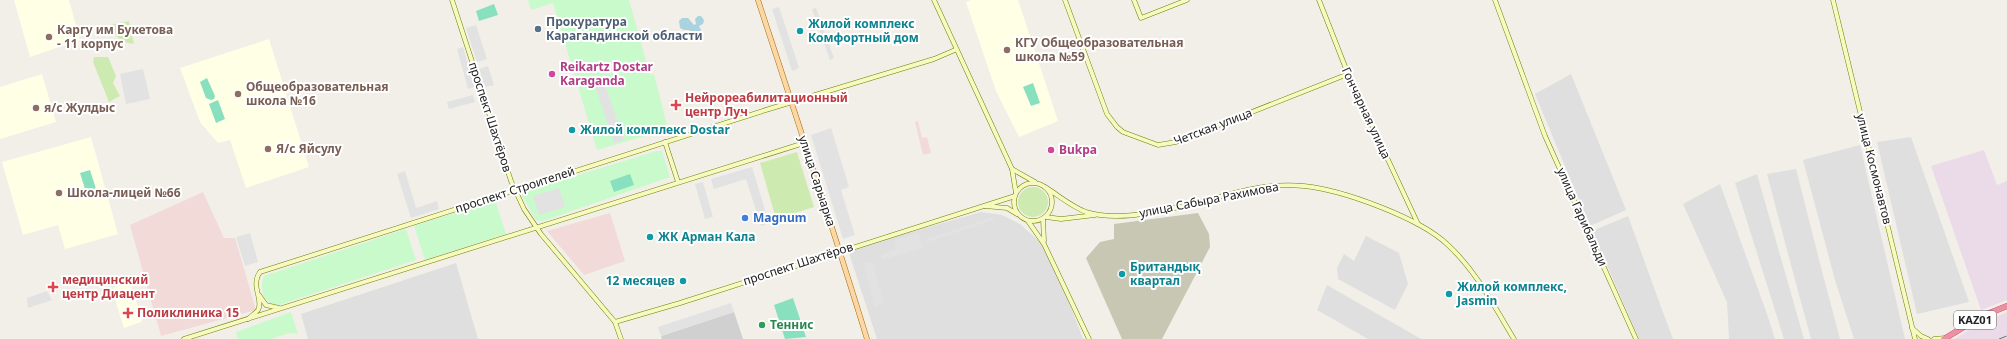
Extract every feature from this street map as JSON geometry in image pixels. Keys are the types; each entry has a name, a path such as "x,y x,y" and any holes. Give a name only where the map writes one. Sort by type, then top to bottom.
{"highway":[{"name":"KАZ01","path":"1945,339 1982,316 2007,306"}],"main road":[{"name":"проспект Шахтёров","path":"452,0 515,191 524,209 561,260 615,322 621,339"},
{"name":"улица Сарыарка","path":"758,0 804,143 821,190 866,339"},
{"path":"934,0 955,50 1012,169 1016,194 1014,207 1020,216"},
{"name":"Четская улица","path":"1065,0 1108,114 1117,127 1123,132 1158,145 1176,142 1348,74"},
{"path":"1134,0 1141,18 1187,0"},
{"name":"Гончарная улица","path":"1319,0 1348,74 1418,224"},
{"name":"улица Гарибальди","path":"1495,0 1545,136 1636,339"},
{"name":"улица Космонавтов","path":"1833,0 1915,339"},
{"name":"проспект Строителей","path":"248,319 260,305 256,287 257,276 260,272 791,102 934,59 955,50"},
{"path":"665,142 678,182"},
{"path":"184,339 804,143"},
{"path":"1012,169 1075,206 1097,215"},
{"path":"1016,194 1026,184 1039,184"},
{"name":"улица Сабыра Рахимова","path":"1097,215 1129,216 1248,190 1286,185 1333,191 1418,224 1433,232 1448,244 1489,296 1514,339"},
{"path":"1044,244 1044,218 1050,211 1052,201 1049,191 1045,187"},
{"name":"проспект Шахтёров","path":"615,322 680,303 1016,194"},
{"path":"981,206 1007,208 1028,221 1044,244 1089,339"},
{"path":"1028,221 1033,222 1044,218 1062,219 1097,215"},
{"path":"257,294 266,305 280,308"},
{"path":"1912,328 1921,336 1928,339"},
{"path":"1934,339 1945,339"}],"shaded area":[{"path":"14,0 69,0 80,40 30,57"},
{"path":"971,0 1018,0 1058,121 1019,137 996,91 966,2"},
{"path":"779,7 799,68 792,71 772,9"},
{"path":"816,8 834,58 830,60 812,9"},
{"path":"476,25 487,59 477,62 466,28"},
{"name":"Общеобразовательная школа №16","path":"269,39 309,167 246,188 230,140 218,143 200,122 180,68"},
{"path":"463,47 474,87 468,89 457,49"},
{"path":"488,66 494,85 485,87 479,69"},
{"path":"143,69 150,99 126,104 120,74"},
{"path":"42,74 56,122 0,139 0,87"},
{"path":"1571,74 1626,210 1590,226 1535,94"},
{"path":"603,79 624,140 614,143 594,82"},
{"path":"473,95 475,102 449,109 447,102"},
{"path":"918,121 922,138 927,137 931,153 923,155 915,122"},
{"path":"831,128 849,187 841,190 855,235 843,239 811,135"},
{"name":"Школа-лицей №66","path":"91,137 118,234 65,249 58,225 23,235 2,162"},
{"path":"1911,137 1969,302 1917,314 1877,142"},
{"path":"1860,145 1905,339 1854,339 1835,280 1803,160"},
{"path":"1984,150 1997,185 2007,181 2007,300 1981,310 1931,166"},
{"path":"752,167 769,223 761,226 746,179 714,189 711,179"},
{"path":"1796,169 1840,339 1811,339 1767,174"},
{"path":"405,171 416,208 437,201 439,209 411,218 397,174"},
{"path":"1757,174 1804,339 1784,339 1735,183"},
{"path":"703,182 713,217 705,219 695,184"},
{"path":"1720,184 1775,339 1729,339 1727,302 1683,204"},
{"path":"559,188 565,207 539,215 533,196"},
{"path":"203,192 224,238 235,238 256,310 161,336 130,225"},
{"path":"981,212 1002,215 1020,224 1042,244 1060,279 1083,339 877,339 848,250"},
{"path":"610,213 625,261 584,275 547,231"},
{"path":"1198,213 1209,234 1210,247 1162,339 1122,339 1086,258 1100,242 1114,239 1114,224"},
{"path":"1628,216 1673,339 1639,339 1592,231"},
{"path":"993,217 994,220 928,242 927,239"},
{"path":"250,233 258,262 245,266 236,237"},
{"path":"918,233 923,248 882,260 881,254 896,249 894,240"},
{"path":"1366,236 1399,253 1408,284 1395,310 1338,279 1337,268 1344,254 1354,261"},
{"path":"872,262 884,304 875,307 864,264"},
{"path":"456,263 478,339 308,339 301,314"},
{"path":"126,284 127,286 131,285 142,320 141,322 124,328 113,293 113,288"},
{"path":"1327,285 1421,339 1368,339 1317,310"},
{"path":"47,291 52,300 28,308 27,298"},
{"path":"731,303 734,312 661,336 658,327"},
{"path":"734,312 743,339 662,339 661,336"},
{"path":"2007,312 2007,339 1954,339 1977,325"}],"green space":[{"path":"528,0 629,0 650,75 654,74 668,129 597,150 553,3 531,10"},
{"path":"494,4 498,15 479,21 476,11"},
{"path":"129,21 134,44 119,39 110,25"},
{"path":"94,57 108,57 116,76 113,83 120,96 109,102 93,62"},
{"path":"207,78 215,96 214,99 211,100 206,98 200,82"},
{"path":"1033,83 1040,103 1031,106 1023,87"},
{"path":"218,100 225,119 216,123 209,104"},
{"path":"657,151 662,151 670,177 543,221 536,220 522,196 525,191"},
{"path":"797,152 814,207 776,219 760,163"},
{"path":"90,170 96,189 86,192 80,173"},
{"path":"630,174 634,185 614,192 610,181"},
{"path":"1033,187 1044,191 1048,202 1044,213 1033,217 1022,213 1018,202 1022,191"},
{"path":"495,200 506,234 425,260 414,226"},
{"path":"406,229 416,260 279,305 269,302 262,291 264,276"},
{"path":"793,298 806,337 785,339 774,305"},
{"path":"291,312 298,334 290,333 270,339 238,339 236,332"}],"water":[{"path":"698,16 701,16 704,20 703,24 699,26 701,30 699,35 694,37 689,30 680,28 679,21 682,18 688,18 694,25 696,24 695,19"}],"railway":[{"path":"1999,339 2007,336"}],"place":[{"name":"Прокуратура Карагандинской области","path":"538,29"},
{"name":"Жилой комплекс Комфортный дом","path":"800,31"},
{"name":"Каргу им Букетова - 11 корпус","path":"49,37"},
{"name":"КГУ Общеобразовательная школа №59","path":"1007,50"},
{"name":"Reikartz Dostar Karaganda","path":"552,74"},
{"name":"Общеобразовательная школа №16","path":"238,94"},
{"name":"Нейрореабилитационный центр Луч","path":"676,105"},
{"name":"я/c Жулдыс","path":"36,108"},
{"name":"Жилой комплекс Dostar","path":"572,130"},
{"name":"Я/c Яйсулу","path":"268,149"},
{"name":"Bukpa","path":"1051,150"},
{"name":"Школа-лицей №66","path":"59,193"},
{"name":"Magnum","path":"745,218"},
{"name":"ЖК Арман Кала","path":"650,237"},
{"name":"Британдық квартал","path":"1122,274"},
{"name":"12 месяцев","path":"683,281"},
{"name":"медицинский центр Диацент","path":"53,287"},
{"name":"Жилой комплекс, Jasmin","path":"1449,294"},
{"name":"Поликлиника 15","path":"128,313"},
{"name":"Теннис","path":"762,325"}]}
